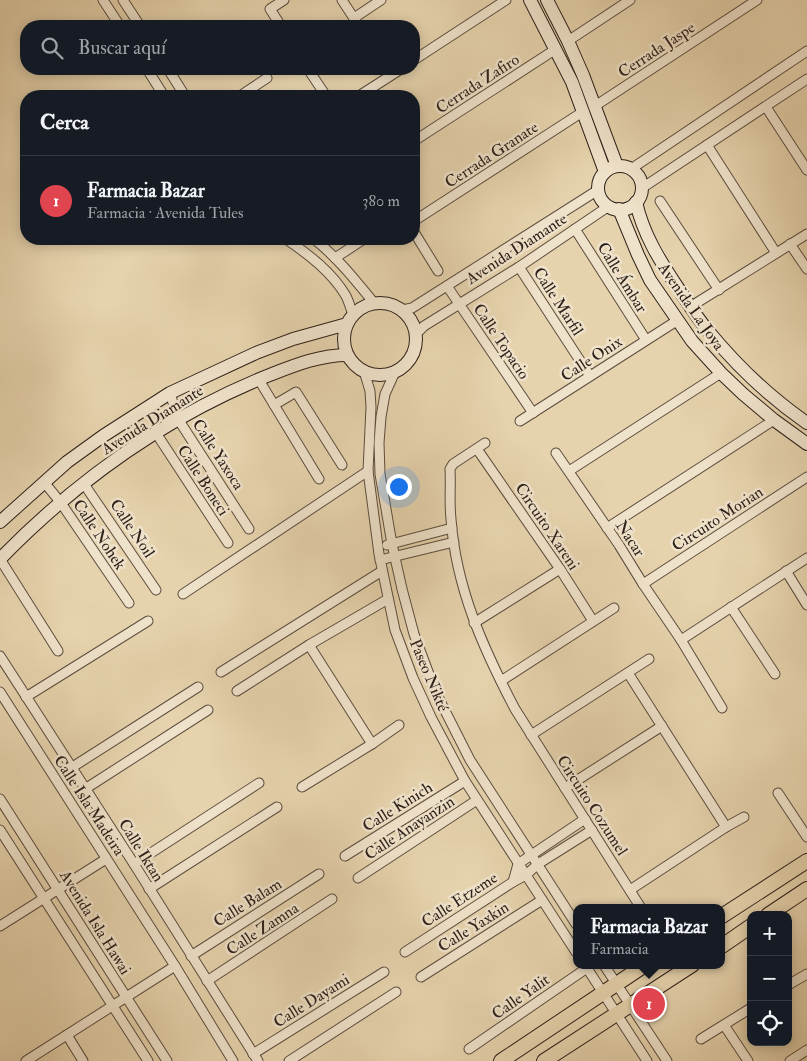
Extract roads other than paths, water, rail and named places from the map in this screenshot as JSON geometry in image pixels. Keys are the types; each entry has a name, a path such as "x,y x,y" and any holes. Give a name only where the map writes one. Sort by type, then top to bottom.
{"main road":[{"path":"725,914 807,860"},
{"path":"774,911 807,889"},
{"path":"725,944 747,929"},
{"path":"501,1061 639,969"},
{"path":"544,1061 686,969"}],"street":[{"path":"103,0 116,20"},
{"path":"123,0 136,20"},
{"path":"277,20 270,9 284,0"},
{"path":"342,0 355,20"},
{"path":"358,20 381,0"},
{"path":"420,56 506,0"},
{"path":"530,0 572,82 589,109 617,166"},
{"path":"547,0 583,75 604,172"},
{"path":"568,41 630,0"},
{"name":"Cerrada Jaspe","path":"589,109 757,0"},
{"name":"Cerrada Zafiro","path":"420,137 556,49"},
{"path":"631,169 807,51"},
{"path":"151,75 160,90"},
{"path":"172,75 181,90"},
{"path":"312,75 322,90"},
{"path":"366,90 384,75"},
{"path":"249,90 267,78"},
{"path":"642,188 807,79"},
{"path":"766,107 807,170"},
{"name":"Cerrada Granate","path":"420,217 589,109"},
{"path":"708,145 776,253"},
{"path":"617,166 631,169 641,181 642,188 636,202 626,209 614,208 604,202 600,197 598,184 604,172 617,166"},
{"name":"Avenida Diamante","path":"402,310 412,308 598,190"},
{"path":"660,201 719,290"},
{"name":"Avenida La Joya","path":"636,202 639,216 651,244 664,267 708,331 736,361 788,410 807,423"},
{"name":"Avenida Diamante","path":"416,334 424,326 519,267 575,229 614,208"},
{"name":"Avenida La Joya","path":"614,208 650,280 692,340 743,394 807,444"},
{"name":"Calle Ámbar","path":"575,229 646,340"},
{"path":"690,306 719,290 807,234"},
{"path":"420,242 438,271"},
{"path":"790,244 807,269"},
{"path":"295,245 308,254 331,276 346,296 350,319"},
{"path":"321,245 359,284 374,303"},
{"path":"335,258 355,245"},
{"name":"Calle Marfil","path":"519,267 590,376"},
{"name":"Calle Topacio","path":"447,286 533,413"},
{"path":"374,303 393,305 402,310 409,316 416,334 416,346 405,366 385,375 374,375 356,366 344,345 344,334 350,319 362,307 374,303"},
{"name":"Avenida Diamante","path":"0,522 67,462 103,436 170,393 256,353 350,319"},
{"name":"Calle Onix","path":"520,421 678,320"},
{"name":"Avenida Diamante","path":"0,559 42,518 84,484 140,442 178,419 216,399 259,380 315,359 335,355 348,355"},
{"name":"Paseo Nikté","path":"364,371 370,391 371,407 368,471 380,560 395,630 413,678 431,717 465,780 573,947"},
{"name":"Paseo Nikté","path":"395,372 385,394 381,417 379,442 380,474 392,544 414,634 436,693 470,760 573,919"},
{"path":"569,471 721,372"},
{"path":"259,380 319,479"},
{"path":"274,405 296,392 342,465"},
{"name":"Calle Yaxoca","path":"170,393 178,419 249,529"},
{"path":"607,528 774,420"},
{"name":"Calle Boneci","path":"156,433 228,543"},
{"path":"486,443 453,464 450,469 450,518 463,588 474,622 500,681 614,608"},
{"name":"Circuito Xareni","path":"477,449 560,569 593,621"},
{"name":"Nacar","path":"556,453 681,640 722,708"},
{"path":"183,594 368,471"},
{"name":"Circuito Morian","path":"643,584 807,477"},
{"name":"Calle Nohek","path":"44,482 61,503 129,603"},
{"name":"Calle Noil","path":"84,484 156,590"},
{"path":"378,547 452,528"},
{"path":"380,560 454,542"},
{"path":"681,640 807,558"},
{"path":"0,559 58,651"},
{"path":"474,622 560,569"},
{"path":"221,672 382,571"},
{"path":"786,571 807,605"},
{"path":"237,691 309,645 388,599"},
{"path":"731,607 775,674"},
{"path":"26,697 148,621"},
{"path":"309,645 372,744"},
{"name":"Calle Iktan","path":"0,656 256,1057"},
{"path":"531,735 649,659"},
{"path":"628,673 726,827"},
{"name":"Circuito Cozumel","path":"500,681 531,735 639,904"},
{"path":"71,768 198,687"},
{"name":"Calle Isla Madeira","path":"0,692 175,966 233,1061"},
{"path":"85,790 208,710"},
{"path":"302,787 399,726"},
{"path":"565,788 662,726"},
{"name":"Calle Kinich","path":"346,856 465,780"},
{"path":"134,864 259,783"},
{"path":"778,793 807,837"},
{"name":"Avenida Isla Hawai","path":"0,799 167,1061"},
{"name":"Calle Anayanzin","path":"358,878 477,800"},
{"path":"148,889 276,807"},
{"path":"630,890 744,816"},
{"path":"518,864 585,819"},
{"name":"Avenida Isla Hawai","path":"0,830 148,1061"},
{"path":"513,882 592,830"},
{"path":"0,926 106,859"},
{"name":"Calle Etzeme","path":"405,952 513,882 518,864"},
{"name":"Calle Balam","path":"191,956 319,874"},
{"name":"Calle Zamna","path":"207,981 332,899"},
{"name":"Calle Yaxkin","path":"421,977 542,900"},
{"path":"26,1061 175,966"},
{"name":"Calle Yalit","path":"470,1049 582,969"},
{"path":"588,969 647,1061"},
{"path":"607,969 667,1061"},
{"name":"Calle Dayami","path":"256,1057 384,972"},
{"path":"792,983 807,974"},
{"path":"289,1061 396,992"},
{"path":"701,1040 747,1011"},
{"path":"724,1025 748,1061"},
{"path":"67,1035 83,1061"},
{"path":"790,1061 807,1050"}],"place":[{"name":"Farmacia Bazar","path":"649,1004"}]}
